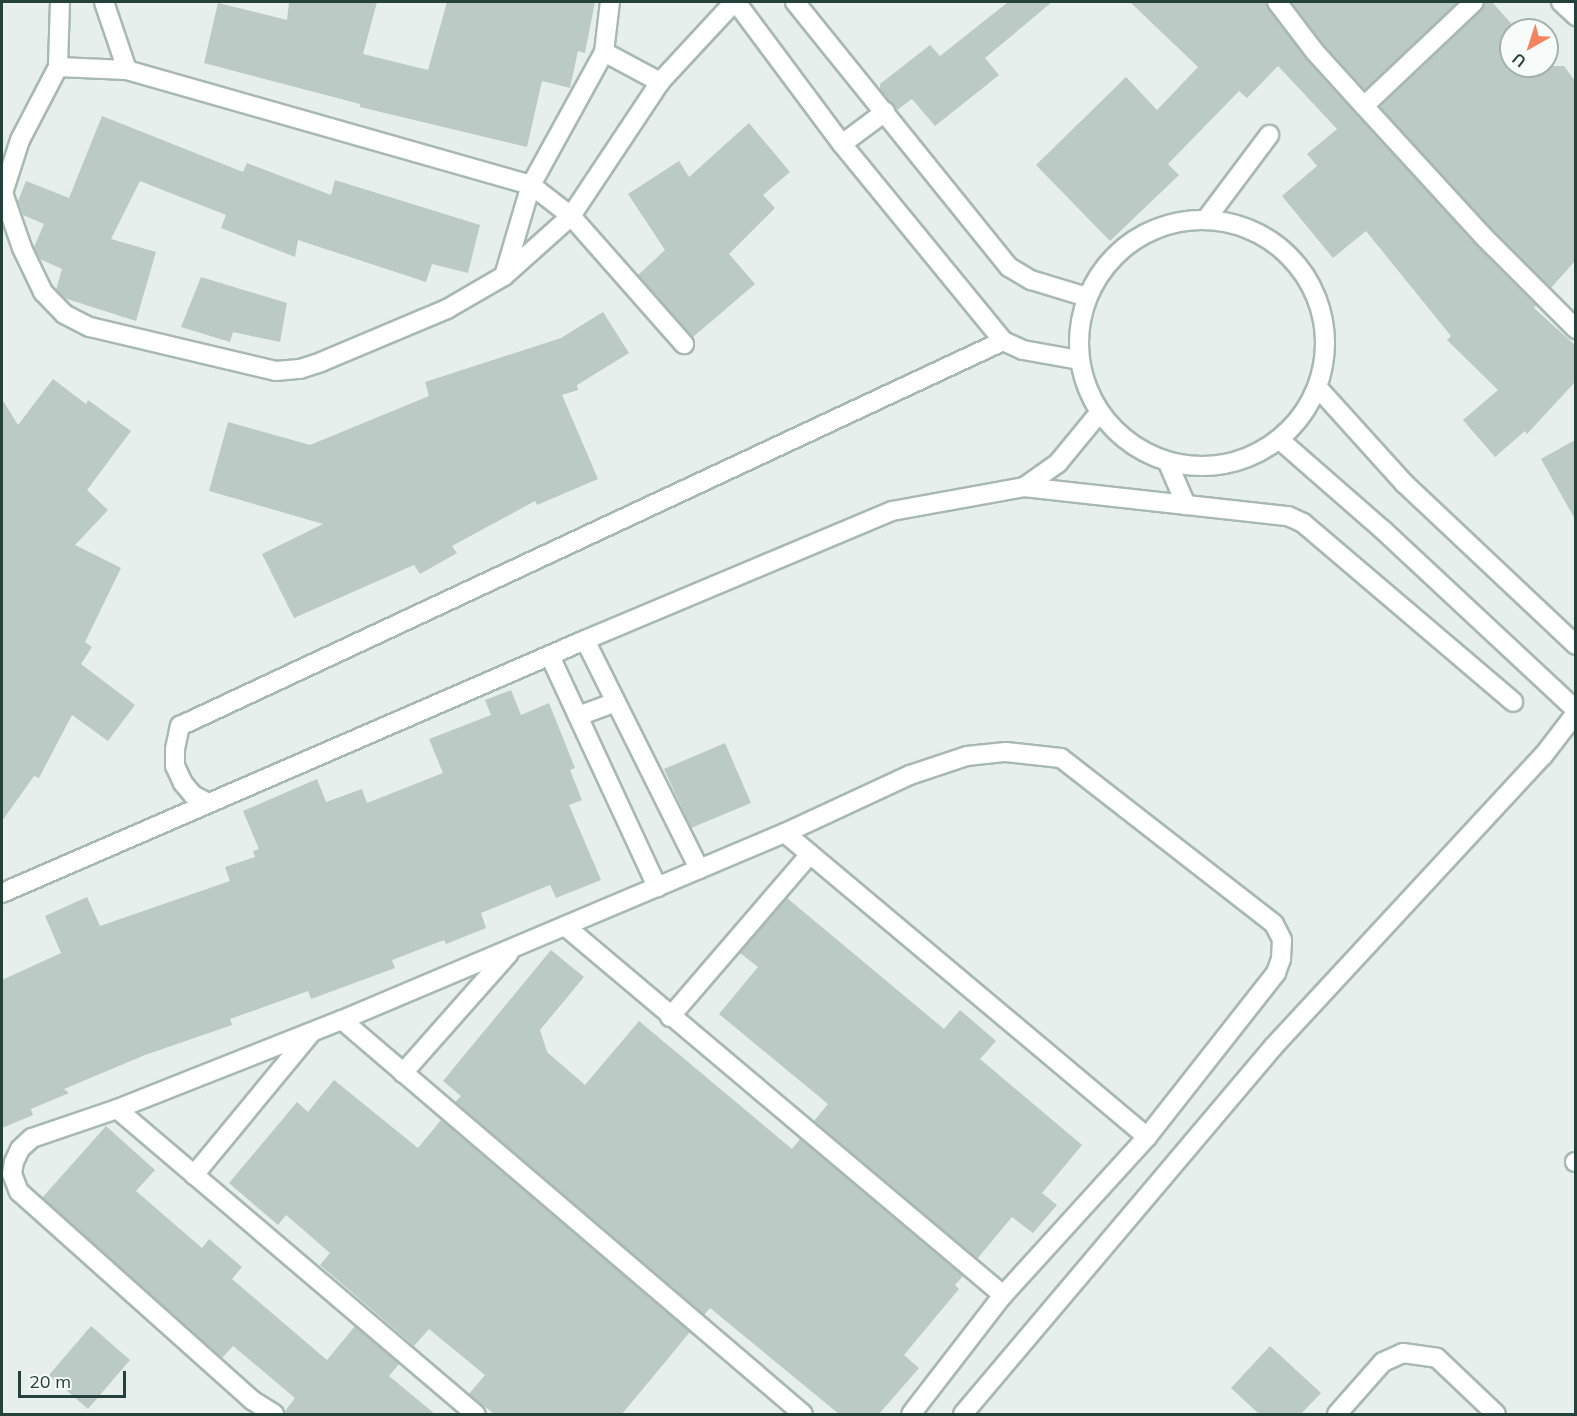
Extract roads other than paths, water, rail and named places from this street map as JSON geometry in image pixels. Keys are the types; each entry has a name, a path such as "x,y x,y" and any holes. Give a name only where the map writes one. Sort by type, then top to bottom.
{"street":[{"path":"60,2 58,67 20,140 3,192 22,248 43,292 64,314 90,327 276,371 300,369 321,363 447,309 504,276 571,216 660,82 735,2 842,144 1003,341 1023,350 1079,360"},
{"path":"104,2 127,69"},
{"path":"504,276 531,185 604,52 610,2"},
{"path":"795,2 1009,267 1031,280 1087,297"},
{"path":"1276,2 1315,52 1364,106 1483,236 1575,329"},
{"path":"1364,106 1474,2"},
{"path":"1561,2 1575,16"},
{"path":"604,52 660,82"},
{"path":"58,67 127,69 531,185 571,216 684,344"},
{"path":"842,144 885,112"},
{"path":"1207,218 1269,135"},
{"path":"1207,218 1263,234 1307,274 1327,330 1319,389 1303,417 1281,441 1227,465 1168,463 1141,451 1118,434 1099,413 1079,360 1087,297 1108,261 1152,228 1207,218"},
{"path":"208,803 193,795 183,783 175,766 175,749 180,726 1003,341"},
{"path":"1319,389 1404,483 1575,645"},
{"path":"1024,487 1058,464 1099,413"},
{"path":"963,1414 1274,1046 1543,756 1575,712 1383,530 1281,441"},
{"path":"1168,463 1186,505"},
{"path":"2,893 585,640 892,511 1024,487 1288,516 1303,523 1513,702"},
{"path":"585,640 699,869"},
{"path":"550,656 657,887"},
{"path":"578,716 616,702"},
{"path":"274,1414 252,1400 19,1192 12,1174 14,1161 32,1138 117,1109 342,1020 785,833 910,775 968,756 1006,752 1061,759 1274,924 1282,940 1281,959 1276,974 1148,1137 1003,1295 911,1414"},
{"path":"785,833 1148,1137"},
{"path":"670,1017 810,854"},
{"path":"565,926 670,1017 1003,1295"},
{"path":"403,1073 513,948"},
{"path":"342,1020 802,1414"},
{"path":"194,1175 312,1032"},
{"path":"117,1109 476,1414"},
{"path":"1337,1414 1383,1362 1403,1353 1437,1358 1496,1414"}]}
